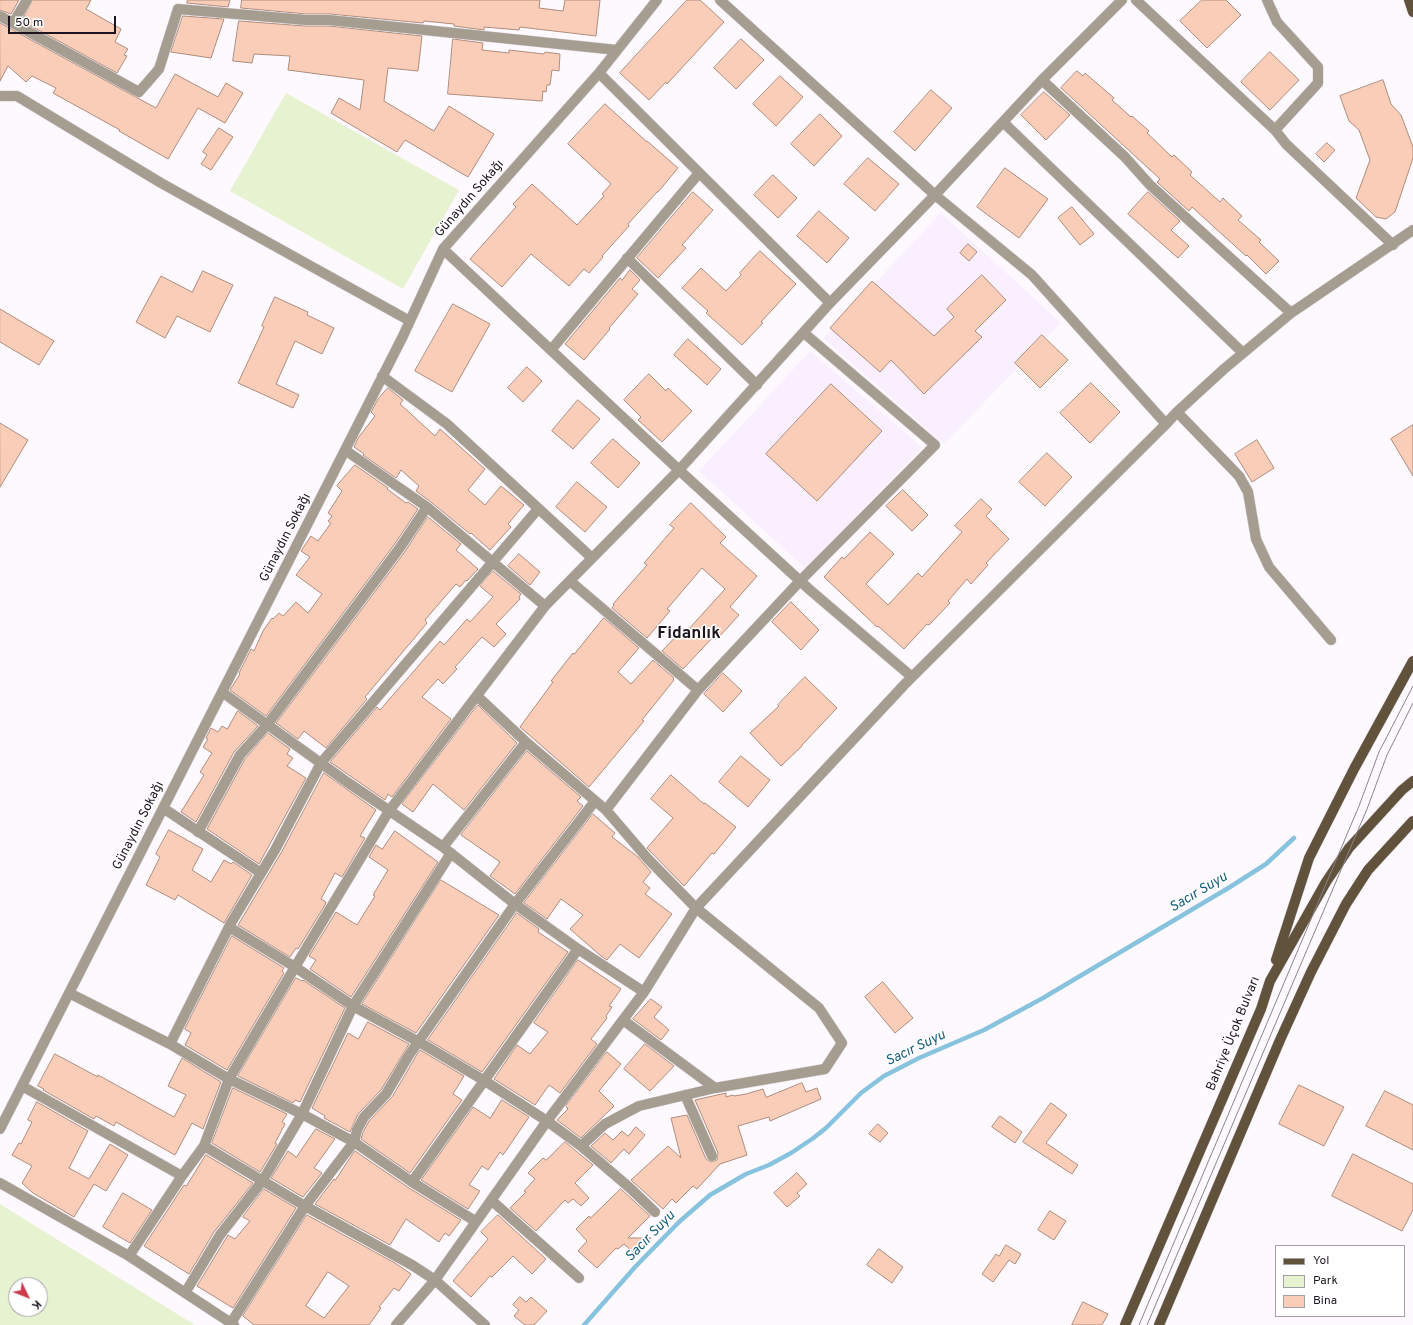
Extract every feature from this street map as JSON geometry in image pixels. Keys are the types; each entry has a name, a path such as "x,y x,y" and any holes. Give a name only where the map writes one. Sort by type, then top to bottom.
{"main road":[{"path":"1409,0 1413,12"},
{"path":"1270,981 1309,858 1354,769 1413,661"},
{"name":"Bahriye Üçok Bulvarı","path":"1125,1325 1261,1009 1270,981 1326,882 1349,848 1402,790 1413,781"},
{"path":"1159,1325 1280,1040 1318,958 1346,904 1368,870 1413,821"}],"street":[{"path":"13,23 27,0"},
{"name":"Günaydın Sokağı","path":"0,1129 410,321 443,249 599,73 657,0"},
{"path":"720,0 935,196 1032,275 1166,424"},
{"path":"129,1256 182,1176 204,1146 230,1079 295,966 390,811 545,606 679,470 757,386 830,303 935,196 1042,80 1122,0"},
{"path":"1136,0 1275,130 1286,144 1393,245"},
{"path":"1267,0 1277,22 1318,67 1318,83 1275,130"},
{"path":"0,16 139,92 159,69 178,9 306,20 329,20 617,50"},
{"path":"599,73 830,303"},
{"path":"1042,80 1125,157 1150,185 1291,313"},
{"path":"0,96 17,96 162,183 410,321"},
{"path":"1003,122 1242,353"},
{"path":"551,350 699,172"},
{"path":"396,1325 435,1280 475,1221 644,992 696,908 912,677 1177,412 1242,353 1291,313 1413,230"},
{"path":"443,249 800,581 912,677"},
{"path":"627,258 757,386"},
{"path":"606,810 698,690 800,581 934,445 804,333"},
{"path":"382,376 447,424 592,558"},
{"path":"1177,412 1239,476 1248,492 1256,539 1269,568 1331,640"},
{"path":"345,450 427,507 545,606"},
{"path":"198,832 240,755 267,726 399,548 427,507"},
{"path":"170,1044 229,927 275,850 321,762 538,509"},
{"path":"570,580 698,690"},
{"path":"222,692 267,726 447,850 515,904 578,949 644,992"},
{"path":"477,696 526,742 606,810 648,859 696,908 818,1008 842,1043 825,1069 715,1088 639,1106 605,1124 581,1146"},
{"path":"185,1293 220,1235 263,1180 302,1114 353,1006 447,850 526,742"},
{"path":"0,1183 129,1256 232,1324 306,1206 354,1142 357,1130 364,1117 386,1094 409,1055 515,904 595,801"},
{"path":"163,808 261,873"},
{"path":"229,927 295,966 353,1006 419,1042 485,1081 547,1122 581,1146 630,1188 655,1212"},
{"path":"412,1182 578,949"},
{"path":"69,993 170,1044 230,1079 302,1114 354,1142 412,1182 475,1221"},
{"path":"623,1020 715,1088"},
{"path":"22,1086 182,1176"},
{"path":"685,1095 712,1156"},
{"path":"204,1146 306,1206 371,1241 435,1280 485,1325"},
{"path":"491,1200 579,1278"}],"shaded area":[{"path":"941,213 1061,323 944,444 823,338"},
{"path":"810,351 922,447 806,569 699,471"}],"green space":[{"path":"286,93 459,190 403,289 230,191"},
{"path":"0,1204 195,1325 0,1325"}],"building":[{"path":"0,0 19,0 11,14 0,10"},
{"path":"33,0 91,0 86,9 121,29 115,42 128,49 124,55 127,56 117,73 22,21"},
{"path":"188,0 230,0 228,7 187,3"},
{"path":"242,0 540,0 539,8 563,11 565,0 600,0 596,36 520,27 519,30 484,27 484,30 454,26 454,24 424,21 423,23 330,14 306,14 241,8"},
{"path":"687,0 700,0 724,22 667,84 666,82 649,100 620,73"},
{"path":"1202,0 1226,0 1241,15 1207,48 1180,21"},
{"path":"183,16 224,19 211,58 171,52"},
{"path":"239,21 305,26 329,26 422,36 418,71 388,68 384,101 434,131 449,106 494,134 468,177 405,140 397,152 331,113 339,98 360,110 364,80 288,70 290,56 254,54 252,63 233,61"},
{"path":"0,23 156,108 175,74 218,97 226,83 243,93 225,123 198,108 168,159 119,131 120,130 53,93 56,88 32,76 26,82 8,66 0,81"},
{"path":"453,39 483,43 482,50 509,53 509,50 544,54 545,52 560,54 559,71 552,70 550,85 547,85 546,92 543,91 542,101 448,94"},
{"path":"741,39 764,60 736,89 714,68"},
{"path":"1270,52 1299,80 1270,110 1241,82"},
{"path":"1077,71 1083,76 1085,73 1114,98 1112,100 1149,131 1147,133 1172,157 1174,155 1192,172 1190,175 1220,202 1223,198 1242,216 1238,220 1261,240 1259,242 1279,261 1266,274 1247,255 1246,256 1192,207 1189,211 1157,182 1160,179 1061,88"},
{"path":"780,76 803,97 776,126 753,104"},
{"path":"1383,80 1391,104 1401,115 1413,147 1413,158 1395,212 1386,219 1376,217 1356,198 1370,160 1359,130 1349,121 1340,96"},
{"path":"931,90 952,108 915,151 894,132"},
{"path":"1044,92 1070,115 1046,140 1021,115"},
{"path":"605,104 678,168 628,224 629,226 589,273 584,269 569,286 531,254 502,287 470,259 516,207 513,204 532,184 577,225 604,196 602,194 611,184 568,144"},
{"path":"820,114 842,136 814,166 791,144"},
{"path":"219,128 233,137 211,170 201,164 207,155 203,152"},
{"path":"1327,143 1335,150 1324,162 1316,154"},
{"path":"868,158 899,184 875,211 844,184"},
{"path":"1005,168 1048,199 1019,238 977,207"},
{"path":"773,175 797,198 778,218 754,195"},
{"path":"693,192 713,210 682,245 686,248 658,278 637,258"},
{"path":"1148,192 1180,221 1171,230 1189,246 1178,258 1128,214"},
{"path":"1072,207 1094,234 1080,245 1058,218"},
{"path":"819,211 849,238 827,263 797,236"},
{"path":"968,244 977,252 969,261 960,253"},
{"path":"760,251 796,284 742,345 706,313 708,311 682,288 701,268 726,291"},
{"path":"630,270 640,280 632,289 638,294 584,360 565,344 620,278 622,280"},
{"path":"203,271 233,285 210,332 177,316 165,338 136,322 161,276 192,292"},
{"path":"982,275 1006,300 975,331 982,337 924,394 891,360 880,372 830,328 872,281 934,336 954,317 947,309"},
{"path":"275,297 308,312 307,315 334,328 322,354 295,341 276,384 299,395 293,408 238,383 264,327 262,326"},
{"path":"453,304 490,324 452,392 415,371"},
{"path":"0,309 54,341 39,365 0,342"},
{"path":"1042,335 1068,360 1040,388 1015,363"},
{"path":"688,339 721,369 707,385 674,355"},
{"path":"527,367 542,381 523,402 508,388"},
{"path":"649,374 666,391 668,388 692,411 662,442 638,420 641,417 624,400"},
{"path":"1091,383 1120,412 1090,443 1060,413"},
{"path":"831,384 882,431 817,501 766,454"},
{"path":"388,388 403,400 400,404 435,436 440,429 485,469 468,490 485,505 501,486 524,505 508,524 511,527 490,550 471,533 470,534 416,491 419,486 401,470 396,478 354,447 358,438 375,416 371,412 378,399"},
{"path":"578,400 600,419 573,449 552,431"},
{"path":"0,423 28,440 0,487"},
{"path":"1413,425 1413,476 1391,439"},
{"path":"613,439 640,463 618,488 591,463"},
{"path":"1257,440 1274,468 1252,482 1235,454"},
{"path":"1047,453 1072,477 1045,506 1019,482"},
{"path":"355,465 388,488 387,489 406,503 408,502 418,509 394,545 266,716 230,690 240,674 239,673 251,649 254,651 263,631 272,618 273,619 279,613 283,616 296,602 308,613 322,594 296,575 310,557 301,551 311,536 318,541 331,523 328,521 332,516 328,513 342,491 337,486"},
{"path":"577,482 607,507 585,532 556,507"},
{"path":"903,490 928,515 912,531 886,506"},
{"path":"981,499 992,509 986,516 1009,539 986,563 988,565 971,584 967,579 948,601 950,603 929,625 927,624 904,649 878,626 877,627 824,577 842,557 844,559 870,532 894,554 866,584 888,605 918,573 922,577 962,532 955,526"},
{"path":"691,503 726,537 720,543 757,576 730,607 739,615 719,637 716,634 683,669 662,651 684,628 687,631 725,589 702,568 667,609 670,611 647,638 612,608 614,605 613,604 647,565 644,563 674,528 670,525"},
{"path":"428,517 461,544 456,550 478,569 460,587 456,584 425,620 427,623 365,697 367,699 326,748 304,731 298,739 276,723 404,553"},
{"path":"519,554 540,572 530,585 508,566"},
{"path":"493,571 521,594 519,597 520,599 496,624 506,634 494,647 482,637 455,667 457,669 443,684 438,679 422,697 451,719 392,797 388,794 385,800 330,762 377,707 380,710 440,641 444,645 467,619 470,622 493,597 480,586"},
{"path":"791,602 819,630 801,650 772,622"},
{"path":"604,618 639,648 618,672 631,684 653,660 674,678 674,680 642,720 644,721 589,787 520,727 553,682 551,681"},
{"path":"723,673 742,691 723,712 704,694"},
{"path":"805,677 837,708 802,746 781,766 750,733 779,706 778,705"},
{"path":"478,705 517,743 464,810 433,784 413,812 402,804"},
{"path":"238,711 258,726 234,752 196,822 181,812 204,775 200,772 212,753 203,747 208,739 206,738 211,728 218,732 222,726 227,729"},
{"path":"268,733 290,749 287,754 293,758 287,766 306,778 259,864 207,829 245,759"},
{"path":"527,751 581,797 577,801 583,806 515,894 490,876 500,862 461,835"},
{"path":"741,756 770,780 748,807 719,782"},
{"path":"324,773 376,810 360,836 365,838 342,877 335,873 321,899 326,902 325,905 298,949 296,948 290,957 238,925 281,853"},
{"path":"671,775 704,804 705,803 736,827 714,854 712,853 684,886 647,848 673,818 651,799"},
{"path":"593,814 615,833 612,837 638,857 651,872 643,882 650,888 645,894 672,914 639,958 620,944 607,960 601,956 570,929 583,915 561,899 547,919 524,903"},
{"path":"169,830 203,849 192,870 211,882 224,860 231,864 233,862 252,875 224,923 178,895 175,900 146,885 160,857 156,854"},
{"path":"395,831 438,862 351,997 310,969 316,960 309,956 336,912 357,925 375,896 373,895 388,870 369,857 376,845 382,849"},
{"path":"441,880 499,915 416,1033 362,1004"},
{"path":"517,913 539,929 538,932 568,952 482,1072 428,1040"},
{"path":"232,936 284,968 282,971 284,973 227,1070 185,1045 191,1033 185,1029"},
{"path":"578,960 621,989 609,1006 612,1007 606,1016 607,1018 591,1039 597,1044 560,1093 549,1085 535,1105 494,1079 517,1045 530,1054 548,1032 534,1023"},
{"path":"296,978 302,981 303,980 345,1008 300,1102 295,1100 293,1103 238,1076"},
{"path":"883,982 913,1018 895,1033 865,997"},
{"path":"651,999 662,1007 654,1017 669,1030 661,1040 633,1019"},
{"path":"368,1022 409,1044 381,1090 358,1114 350,1132 324,1118 325,1116 312,1108 348,1033 358,1039"},
{"path":"645,1044 674,1066 650,1091 624,1069"},
{"path":"420,1050 464,1076 453,1094 462,1100 410,1173 361,1139 369,1121 392,1097"},
{"path":"607,1052 621,1064 599,1091 614,1106 581,1138 557,1120 568,1109 566,1106"},
{"path":"55,1054 98,1077 98,1075 174,1117 186,1095 168,1086 182,1058 221,1082 203,1129 192,1123 175,1155 116,1122 114,1126 96,1116 94,1119 38,1086"},
{"path":"802,1083 806,1092 817,1088 821,1099 770,1121 769,1117 738,1126 747,1155 720,1164 697,1189 693,1186 676,1203 672,1199 663,1209 631,1180 668,1146 681,1158 671,1118 687,1115 706,1159 711,1162 717,1160 718,1153 695,1100 726,1093 726,1097 734,1096 763,1089 766,1097"},
{"path":"1299,1085 1344,1107 1324,1146 1279,1124"},
{"path":"233,1088 287,1114 282,1122 285,1124 275,1143 277,1144 260,1172 212,1143"},
{"path":"1385,1091 1413,1105 1413,1150 1366,1126"},
{"path":"502,1100 529,1117 503,1155 500,1152 488,1170 482,1166 469,1185 480,1191 468,1209 421,1180 473,1107 490,1118"},
{"path":"37,1102 88,1131 69,1168 89,1179 110,1144 128,1155 106,1191 94,1184 74,1217 33,1193 22,1183 32,1166 12,1155 19,1143 21,1144 32,1122 28,1120"},
{"path":"1051,1103 1067,1115 1046,1143 1078,1165 1072,1174 1023,1142"},
{"path":"1000,1116 1022,1132 1015,1143 992,1127"},
{"path":"878,1124 888,1133 880,1142 869,1134"},
{"path":"636,1127 645,1135 629,1154 624,1149 611,1163 591,1146 605,1133 613,1140 622,1131 628,1136"},
{"path":"316,1129 335,1139 314,1168 322,1173 303,1197 271,1178 288,1151 296,1157"},
{"path":"565,1142 593,1165 575,1183 589,1198 581,1206 573,1199 568,1203 565,1200 536,1231 510,1208 526,1192 524,1191 535,1179 528,1173 543,1158 546,1160"},
{"path":"355,1151 409,1188 461,1220 449,1236 445,1233 439,1242 406,1219 390,1245 315,1204 334,1179 335,1180"},
{"path":"1353,1154 1413,1184 1413,1210 1402,1231 1332,1196"},
{"path":"206,1155 253,1183 214,1232 189,1274 144,1246 184,1185 186,1186"},
{"path":"797,1173 807,1184 797,1193 800,1196 787,1207 774,1193"},
{"path":"264,1189 296,1208 233,1308 197,1286 228,1235 235,1239 250,1221 243,1217"},
{"path":"621,1189 650,1216 628,1238 651,1238 635,1254 624,1244 618,1249 616,1248 597,1268 578,1251 587,1241 576,1229"},
{"path":"123,1193 152,1210 130,1243 103,1227"},
{"path":"1050,1211 1066,1221 1054,1240 1038,1230"},
{"path":"307,1215 395,1263 411,1274 399,1291 394,1288 379,1307 381,1308 369,1325 254,1325 243,1316","holes":["328,1272 349,1286 324,1318 306,1306"]},
{"path":"498,1215 546,1259 532,1274 513,1256 492,1277 490,1276 471,1297 453,1281 488,1239 481,1232"},
{"path":"1006,1245 1021,1254 1015,1264 1009,1260 993,1282 982,1274 996,1254 999,1256"},
{"path":"879,1249 903,1267 892,1283 867,1265"},
{"path":"520,1297 526,1302 531,1297 547,1311 534,1325 525,1325 514,1316 519,1310 513,1305"},
{"path":"1083,1302 1108,1314 1102,1325 1072,1325"}],"waterway":[{"name":"Sacır Suyu","path":"584,1325 636,1266 679,1222 710,1195 746,1174 769,1165 791,1153 812,1139 826,1128 861,1093 884,1076 919,1058 984,1030 1043,998 1230,887 1266,864 1294,838"}],"tram line":[{"path":"1139,1325 1359,806 1379,752 1413,686"},
{"path":"1147,1325 1367,809 1387,755 1413,703"}],"district":[{"name":"Fidanlık","path":"689,635"}]}
